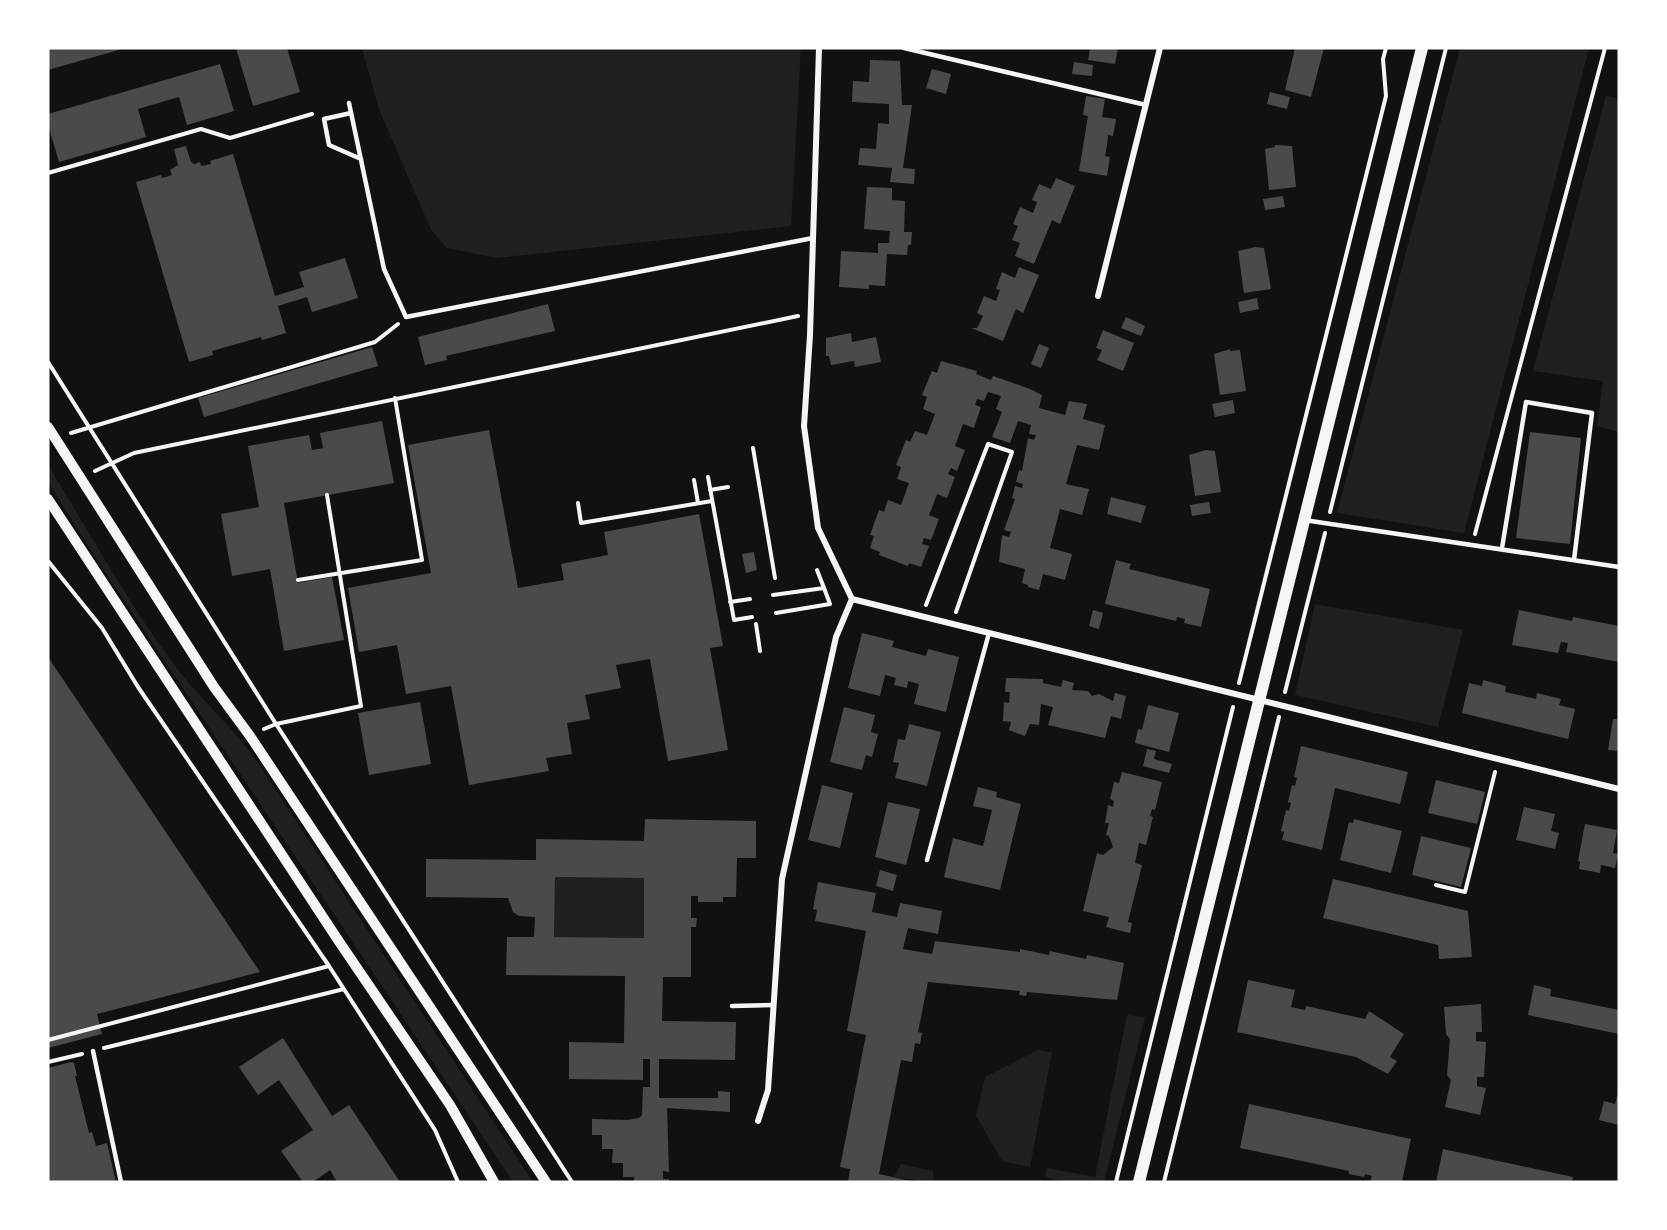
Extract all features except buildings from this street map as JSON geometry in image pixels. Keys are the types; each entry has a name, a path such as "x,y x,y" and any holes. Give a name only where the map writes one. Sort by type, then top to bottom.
{"main road":[{"path":"1139,1182 1422,48"}],"street":[{"path":"758,1121 768,1090 782,879 836,637 852,599 818,528 804,426 811,313 819,48"},
{"path":"1098,296 1160,48"},
{"path":"48,427 214,687 250,736 546,1182"},
{"path":"48,499 338,940 450,1105 494,1182"},
{"path":"852,599 1619,789"}],"lane":[{"path":"904,48 1146,105"},
{"path":"349,103 384,269 406,317 813,238"},
{"path":"351,113 324,119 329,145 361,159"},
{"path":"1502,548 1526,402 1592,412 1574,560"},
{"path":"1304,520 1619,567"},
{"path":"927,860 988,633"},
{"path":"732,1006 773,1005"},
{"path":"93,1051 121,1182"}],"path":[{"path":"1116,1182 1386,96 1383,59 1386,48"},
{"path":"1164,1182 1446,48"},
{"path":"1473,544 1605,48"},
{"path":"48,173 201,129 230,138 317,112"},
{"path":"112,463 134,453 811,313"},
{"path":"87,426 375,342 406,317"},
{"path":"48,362 276,724 572,1182"},
{"path":"298,580 422,560 395,398"},
{"path":"921,616 988,444 1012,452 952,624"},
{"path":"753,448 775,578"},
{"path":"708,477 734,620 752,617"},
{"path":"694,480 698,503"},
{"path":"710,490 728,487"},
{"path":"250,736 276,724 361,706 327,495"},
{"path":"578,503 581,523 712,501"},
{"path":"421,553 428,552"},
{"path":"48,561 102,628 138,687 329,966 435,1130 458,1182"},
{"path":"776,613 830,604 817,570"},
{"path":"773,595 824,588"},
{"path":"730,603 750,599"},
{"path":"756,624 760,651"},
{"path":"1436,885 1465,892 1498,760"},
{"path":"48,1040 329,966"},
{"path":"48,1062 344,989"}],"shaded area":[{"path":"362,48 801,48 791,226 497,258 447,248 431,230 379,109"},
{"path":"1460,48 1589,48 1464,533 1337,513"},
{"path":"1606,96 1619,99 1619,432 1597,426 1603,381 1533,371"},
{"path":"48,465 153,636 180,672 256,760 533,1182 513,1182 93,554 48,482"},
{"path":"1315,604 1463,630 1438,727 1295,695"},
{"path":"555,877 644,878 644,938 554,937"},
{"path":"1127,1015 1145,1017 1104,1182 1066,1182 1045,1177 1047,1168 1095,1177"},
{"path":"1038,1050 1052,1052 1030,1167 1002,1161 976,1116 985,1077"},
{"path":"901,1164 933,1171 934,1182 894,1177"}]}
